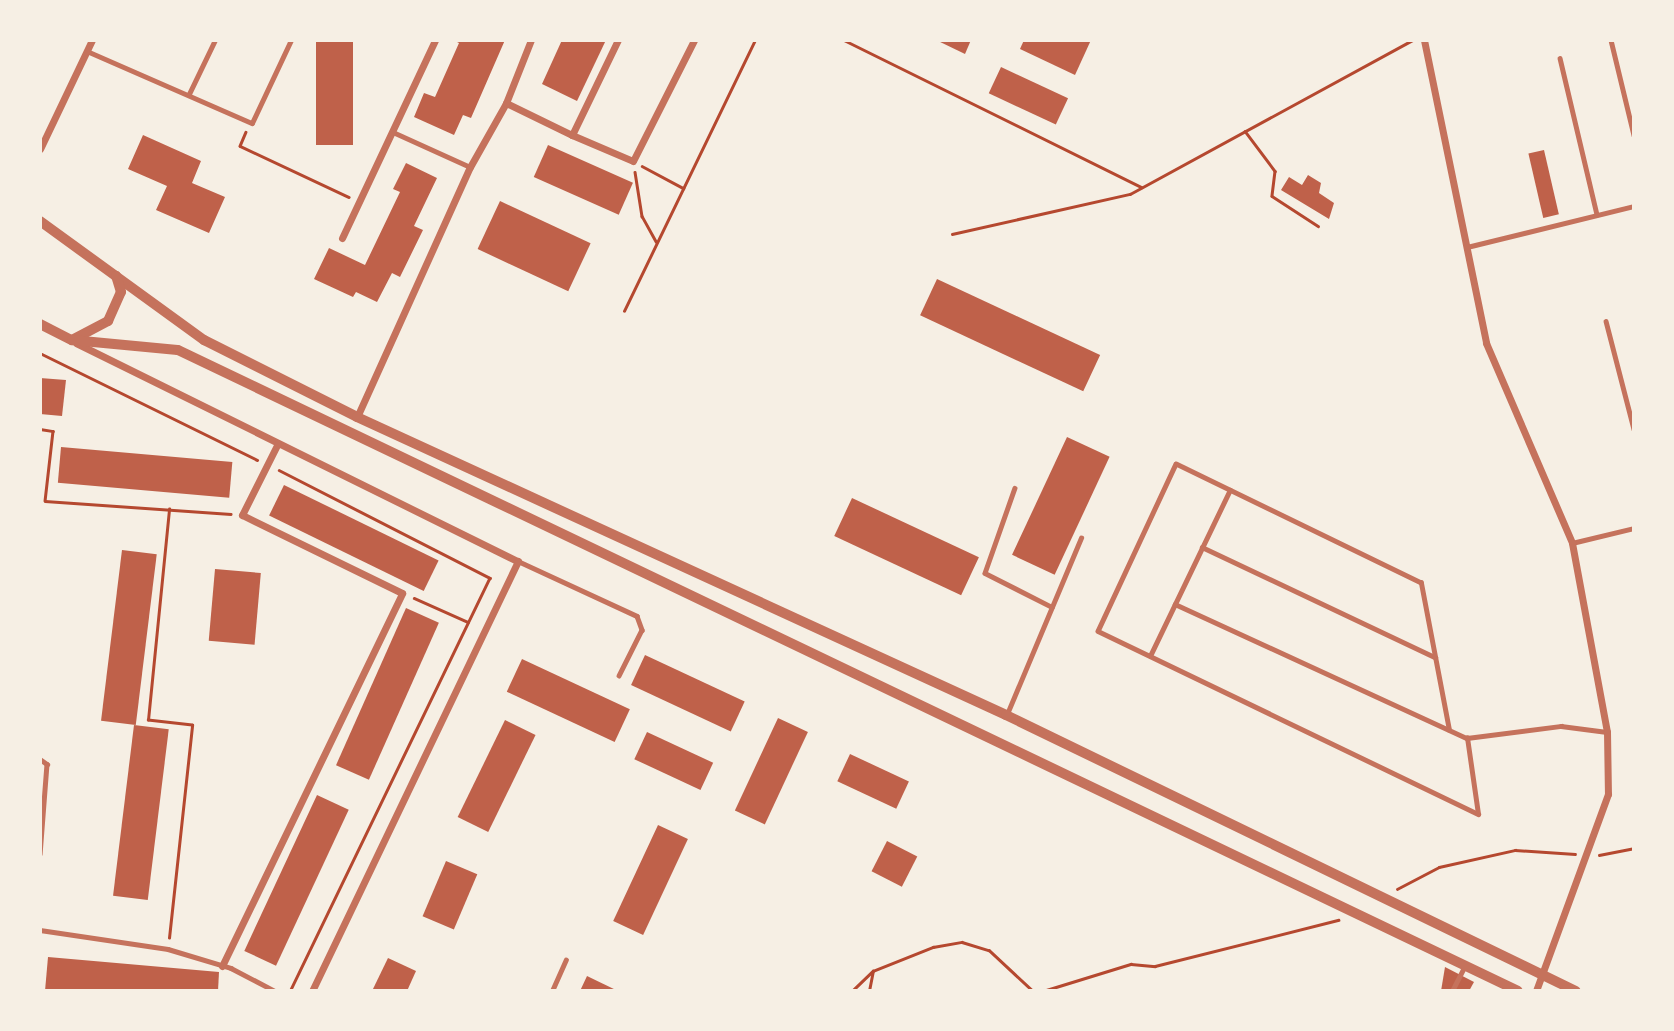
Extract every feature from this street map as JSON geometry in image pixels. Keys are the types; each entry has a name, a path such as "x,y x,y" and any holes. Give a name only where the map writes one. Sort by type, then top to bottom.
{"street":[{"path":"40,149 92,40"},
{"path":"342,238 435,40"},
{"path":"357,417 470,167 506,103 531,40"},
{"path":"572,135 618,40"},
{"path":"506,103 633,162 694,40"},
{"path":"1424,40 1486,343 1572,543 1607,732 1608,793 1536,991"},
{"path":"40,220 204,340 357,417 1006,715 1576,991"},
{"path":"72,340 108,321 121,292 116,276"},
{"path":"40,324 518,561 312,991"},
{"path":"72,340 177,350 1518,991"},
{"path":"222,965 402,593 242,514 278,443"}],"lane":[{"path":"189,94 215,40"},
{"path":"86,51 252,123 291,40"},
{"path":"1611,40 1634,135"},
{"path":"1560,58 1597,215"},
{"path":"392,132 470,167"},
{"path":"1466,247 1634,206"},
{"path":"1606,321 1634,429"},
{"path":"1449,730 1420,583 1177,464 1098,631 1478,814 1467,738"},
{"path":"1015,488 985,573 1052,607"},
{"path":"1150,656 1230,489"},
{"path":"1572,543 1634,528"},
{"path":"1006,715 1081,538"},
{"path":"1202,547 1435,657"},
{"path":"518,561 637,616 642,630 619,676"},
{"path":"1175,604 1467,738 1561,726 1607,732"},
{"path":"40,759 47,764 40,854"},
{"path":"40,930 168,949 222,965 275,991"},
{"path":"552,991 566,960"},
{"path":"1452,991 1465,966"}],"path":[{"path":"624,311 755,40"},
{"path":"844,40 1143,187"},
{"path":"952,234 1130,194 1412,40"},
{"path":"247,130 240,146 359,202"},
{"path":"1245,131 1275,171 1272,196 1318,226"},
{"path":"633,162 684,188"},
{"path":"633,162 642,216 657,243"},
{"path":"40,353 490,578 290,991"},
{"path":"40,429 53,431 45,501 242,514"},
{"path":"168,949 192,725 148,720 169,509"},
{"path":"402,593 468,622"},
{"path":"852,991 873,971 933,947 962,942 989,950 1033,991"},
{"path":"869,991 873,971"}],"building":[{"path":"316,40 353,40 353,145 316,145"},
{"path":"453,40 505,40 471,118 463,115 454,135 414,117 424,93 435,97 459,43"},
{"path":"562,40 606,40 577,101 542,84"},
{"path":"936,40 971,40 965,54"},
{"path":"1024,40 1091,40 1075,75 1020,49"},
{"path":"1001,67 1068,98 1056,125 989,93"},
{"path":"143,135 201,161 192,183 225,197 209,233 156,210 167,186 128,169"},
{"path":"548,145 633,183 619,215 534,177"},
{"path":"1544,150 1559,214 1543,218 1528,154"},
{"path":"406,163 437,178 414,226 423,230 400,277 392,273 377,302 356,292 353,297 314,279 329,248 365,265 400,192 393,189"},
{"path":"1308,175 1321,183 1319,193 1334,203 1329,219 1281,190 1289,177 1302,185"},
{"path":"500,201 591,243 568,291 478,249"},
{"path":"937,279 1100,355 1083,391 920,315"},
{"path":"40,378 66,380 62,416 40,414"},
{"path":"1067,437 1110,457 1055,575 1012,555"},
{"path":"61,447 232,462 229,498 58,483"},
{"path":"284,485 439,560 424,591 269,516"},
{"path":"852,498 979,557 961,595 834,536"},
{"path":"122,550 157,554 136,725 101,721"},
{"path":"215,569 261,573 255,645 209,641"},
{"path":"406,608 439,623 369,780 336,765"},
{"path":"645,655 745,701 731,731 631,685"},
{"path":"522,659 630,709 615,742 507,692"},
{"path":"778,718 808,732 765,824 735,810"},
{"path":"505,720 536,735 488,832 458,817"},
{"path":"134,725 169,729 148,900 113,896"},
{"path":"647,732 713,763 700,790 634,759"},
{"path":"850,754 909,781 896,809 837,781"},
{"path":"317,795 349,810 276,966 244,951"},
{"path":"658,825 688,839 643,935 613,921"},
{"path":"887,841 917,856 902,887 872,871"},
{"path":"446,861 477,874 454,930 423,916"},
{"path":"48,957 219,972 218,991 45,991"},
{"path":"388,958 416,971 407,991 372,991"},
{"path":"1445,967 1474,982 1469,991 1441,991"},
{"path":"587,976 618,991 580,991"}]}
